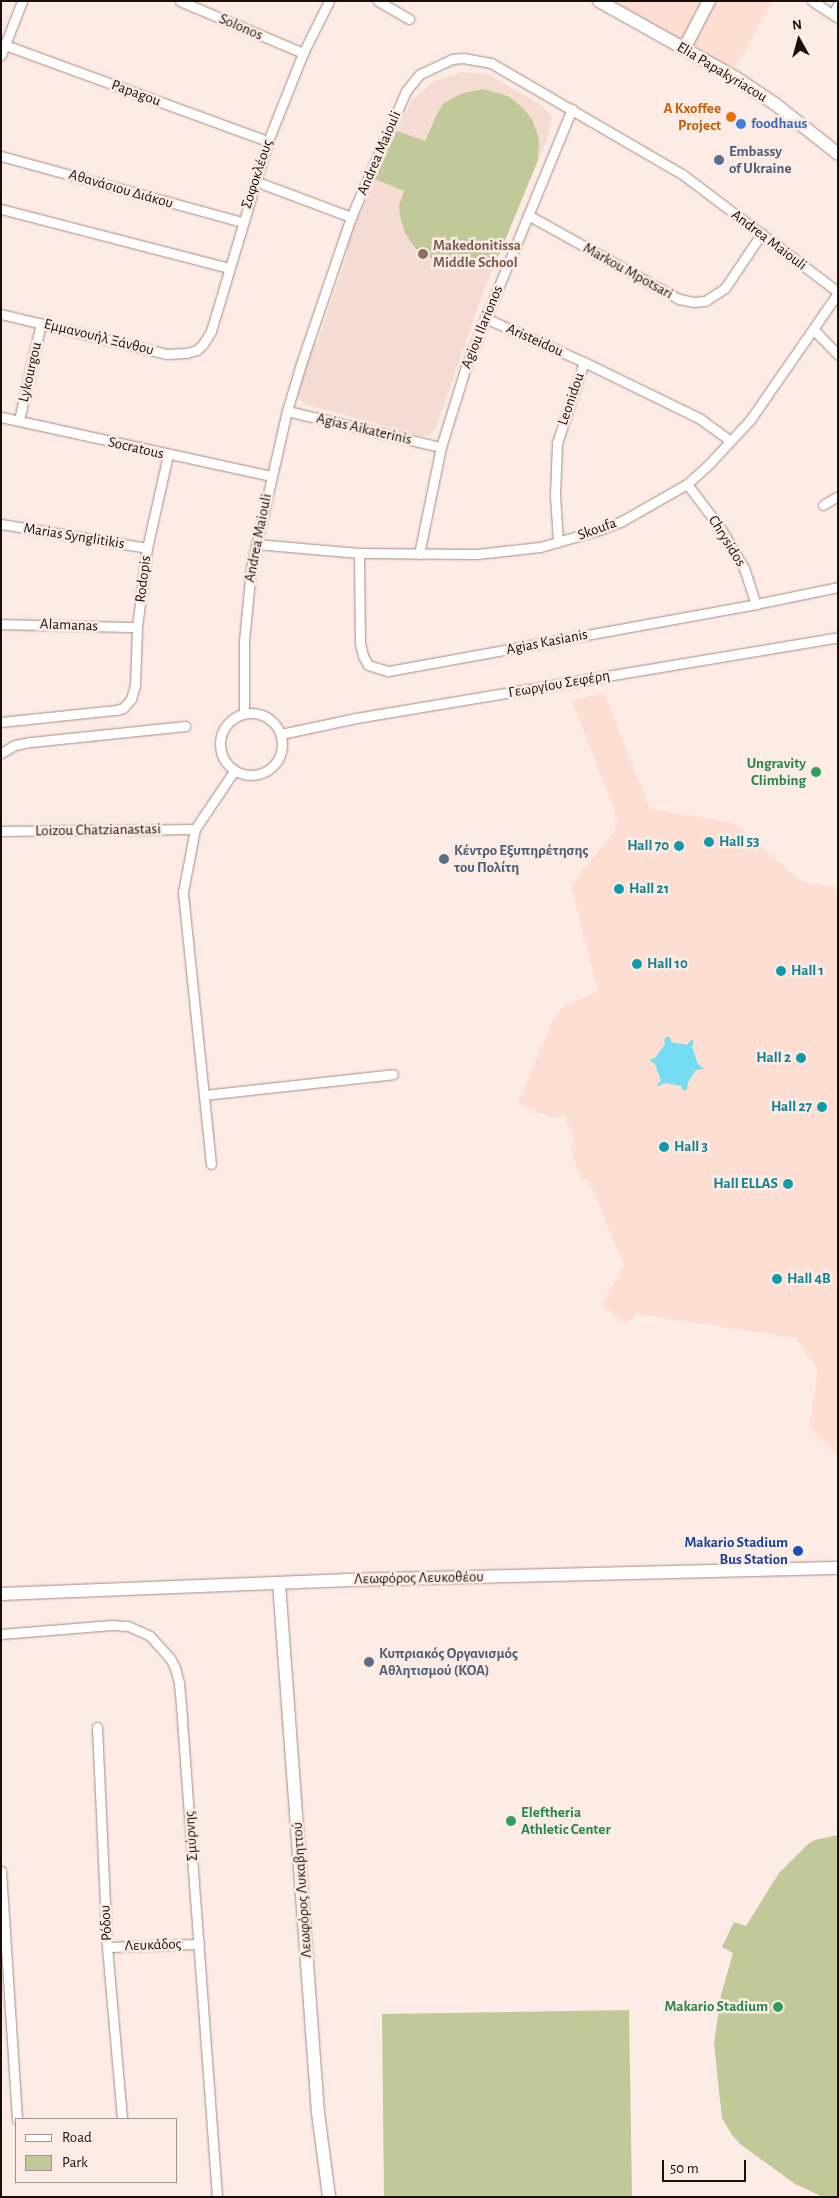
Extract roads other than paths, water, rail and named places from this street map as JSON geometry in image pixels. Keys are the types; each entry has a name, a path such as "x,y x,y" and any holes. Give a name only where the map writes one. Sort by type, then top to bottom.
{"main road":[{"name":"Elia Papakyriacou","path":"599,1 736,78 838,154"},
{"path":"684,49 709,1"},
{"name":"Λεωφόρος Λευκοθέου","path":"1,1594 344,1580 838,1568"},
{"name":"Λεωφόρος Λυκαβηττού","path":"278,1584 318,2113 329,2197"}],"street":[{"path":"1,55 22,1"},
{"name":"Solonos","path":"180,1 303,53"},
{"name":"Σοφοκλέους","path":"197,350 211,332 254,181 268,141 303,53 329,1"},
{"path":"378,1 409,19"},
{"path":"812,1 835,16 838,4"},
{"name":"Papagou","path":"5,45 268,141"},
{"name":"Andrea Maiouli","path":"244,713 244,641 256,544 287,411 301,364 352,217 406,91 420,74 429,68 452,59 463,58 491,63 682,174 838,292"},
{"name":"Agiou Ilarionos","path":"419,554 442,447 466,366 572,109"},
{"name":"Αθανάσιου Διάκου","path":"1,156 242,222"},
{"path":"254,181 352,217"},
{"path":"1,209 230,268"},
{"name":"Markou Mpotsari","path":"528,215 679,299 693,302 705,301 725,288 762,233"},
{"name":"Skoufa","path":"256,544 358,553 500,552 558,542 622,520 687,484 731,441 750,420 814,330 838,292"},
{"name":"Εμμανουήλ Ξάνθου","path":"1,314 166,354 186,353 197,350"},
{"name":"Aristeidou","path":"485,318 584,362"},
{"name":"Lykourgou","path":"19,420 41,323"},
{"path":"814,330 838,355"},
{"name":"Leonidou","path":"558,542 555,496 557,443 584,362 699,418 731,441"},
{"name":"Agias Aikaterinis","path":"287,411 442,447"},
{"name":"Socratous","path":"1,417 271,476"},
{"name":"Rodopis","path":"1,722 105,712 123,708 128,704 135,686 137,627 147,548 168,455"},
{"name":"Chrysidos","path":"687,484 721,529 744,568 756,604"},
{"path":"823,505 838,496"},
{"name":"Marias Synglitikis","path":"1,524 147,548"},
{"name":"Agias Kasianis","path":"358,553 361,648 368,665 378,670 400,670 838,587"},
{"name":"Alamanas","path":"1,624 137,627"},
{"name":"Γεωργίου Σεφέρη","path":"281,734 356,718 838,637"},
{"path":"244,713 262,715 276,726 281,734 281,753 270,769 252,776 234,771 221,756 220,736 230,721 244,713"},
{"path":"1,753 15,745 32,742 184,726"},
{"path":"211,1164 183,892 195,829 234,771"},
{"name":"Loizou Chatzianastasi","path":"1,831 195,829"},
{"path":"204,1095 393,1074"},
{"name":"Σμύρνης","path":"1,1634 128,1626 150,1636 170,1658 179,1683 216,2197"},
{"name":"Ρόδου","path":"97,1727 107,1947 122,2118"},
{"path":"1,1871 3,1956 18,2118"},
{"name":"Λευκάδος","path":"107,1947 199,1944"}],"water":[{"path":"666,1037 670,1037 671,1042 687,1045 691,1040 694,1041 692,1047 698,1064 704,1069 696,1070 688,1082 687,1090 683,1090 681,1086 666,1083 658,1086 657,1084 661,1081 655,1064 649,1060 655,1058 665,1044 664,1040"}],"place":[{"name":"A Kxoffee Project","path":"731,117"},
{"name":"foodhaus","path":"741,124"},
{"name":"Embassy of Ukraine","path":"719,160"},
{"name":"Makedonitissa Middle School","path":"423,254"},
{"name":"Ungravity Climbing","path":"816,772"},
{"name":"Hall 53","path":"709,842"},
{"name":"Hall 70","path":"679,846"},
{"name":"Κέντρο Εξυπηρέτησης του Πολίτη","path":"444,859"},
{"name":"Hall 21","path":"619,889"},
{"name":"Hall 10","path":"637,964"},
{"name":"Hall 1","path":"781,971"},
{"name":"Hall 2","path":"801,1058"},
{"name":"Hall 27","path":"822,1107"},
{"name":"Hall 3","path":"664,1147"},
{"name":"Hall ELLAS","path":"788,1184"},
{"name":"Hall 4B","path":"777,1279"},
{"name":"Makario Stadium Bus Station","path":"798,1551"},
{"name":"Κυπριακός Οργανισμός Αθλητισμού (ΚΟΑ)","path":"369,1662"},
{"name":"Eleftheria Athletic Center","path":"511,1821"},
{"name":"Makario Stadium","path":"778,2007"}]}
